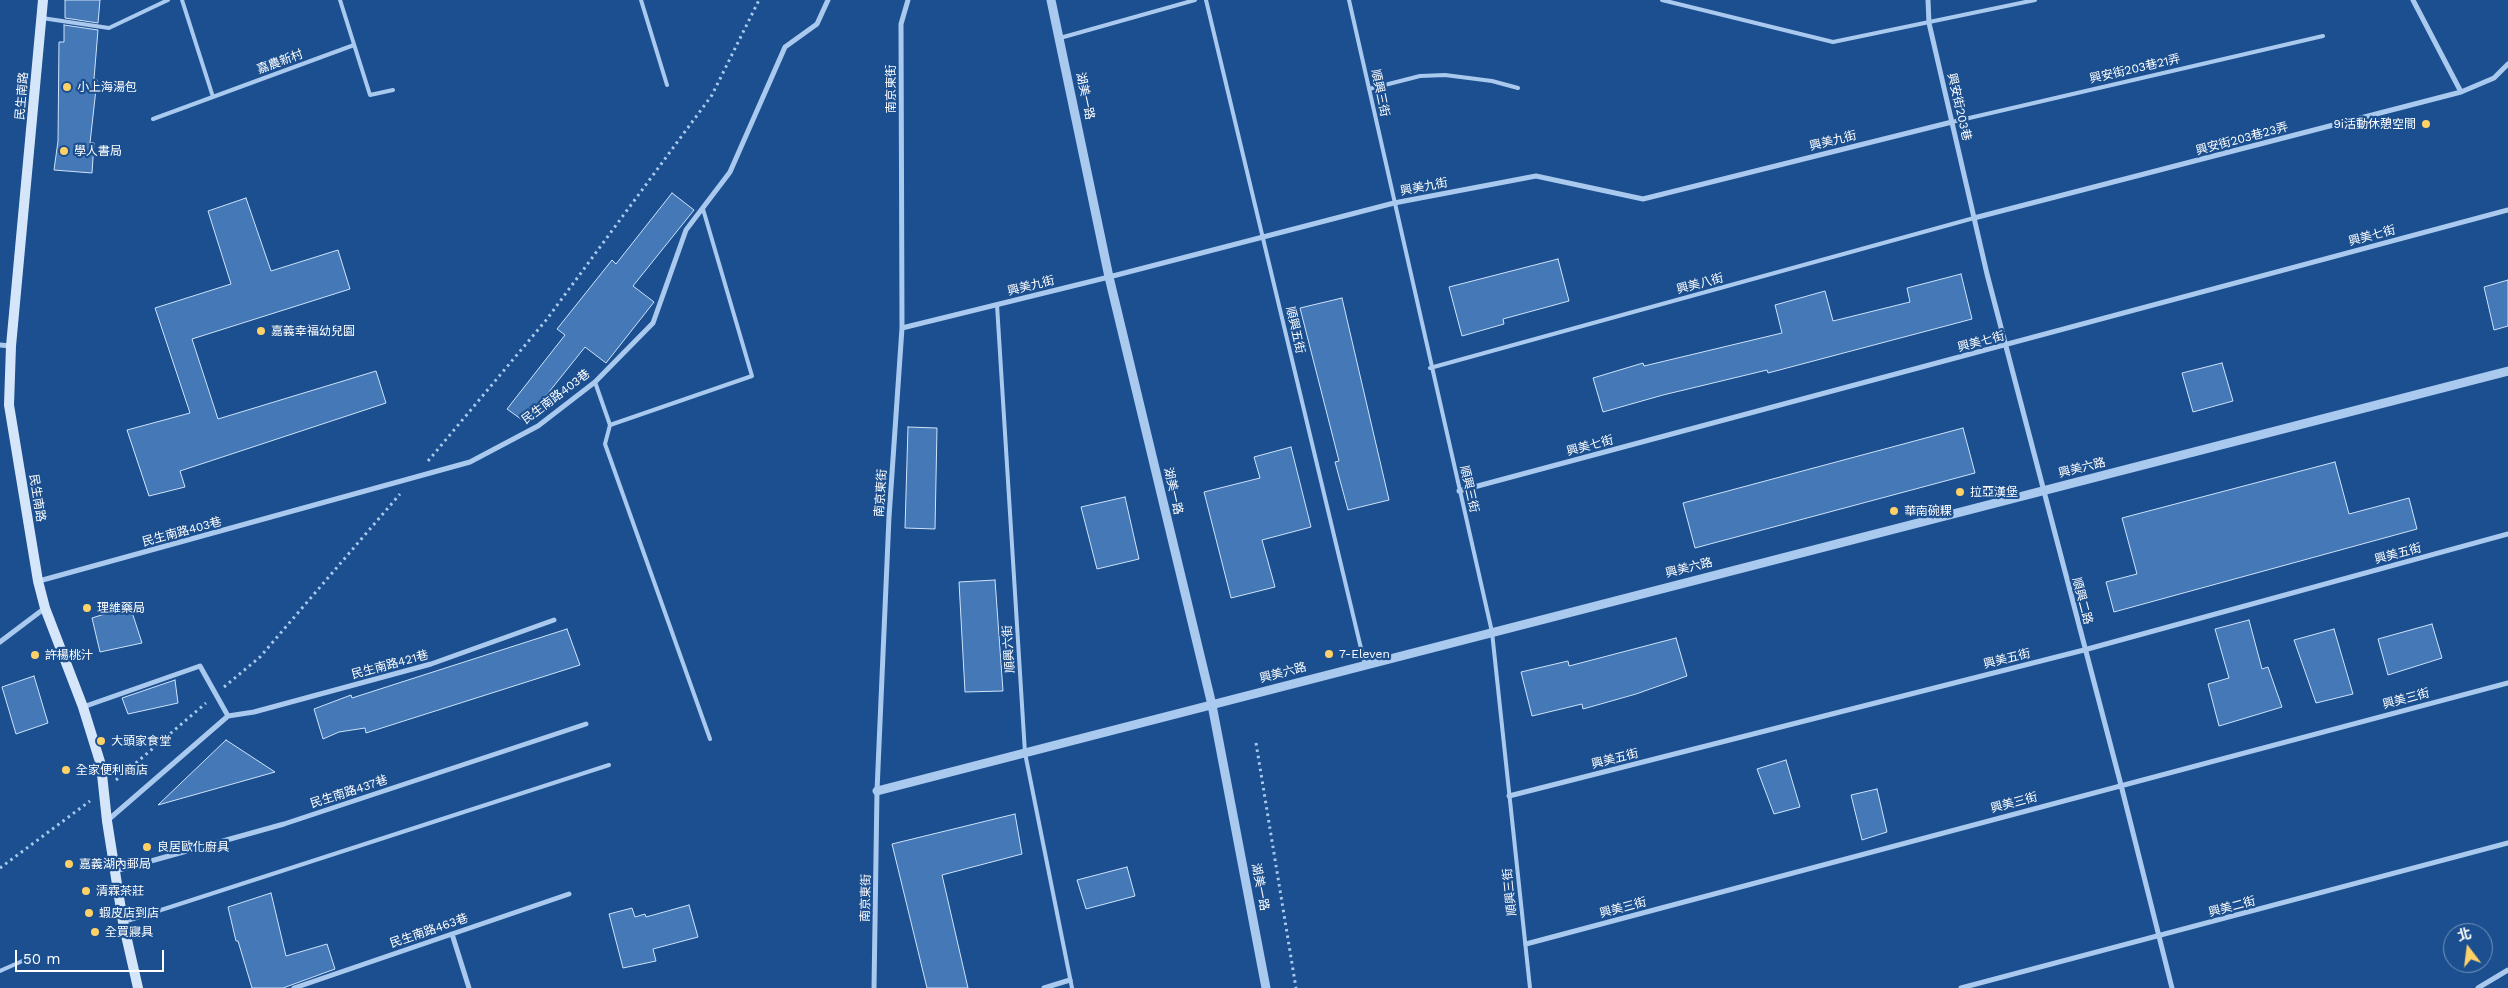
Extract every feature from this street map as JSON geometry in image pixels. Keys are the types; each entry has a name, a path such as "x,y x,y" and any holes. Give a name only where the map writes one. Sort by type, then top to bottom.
{"main road":[{"name":"民生南路","path":"42,0 5,346 9,405 38,581 45,608 84,707 100,765 123,922 138,988"}],"street":[{"name":"民生南路403巷","path":"38,581 412,480 470,462 538,426 595,382 653,323 686,230 704,209 730,172 785,46 817,24 828,0"},
{"name":"南京東街","path":"874,988 877,791 889,517 902,328 901,24 908,0"},
{"name":"湖美一路","path":"1051,0 1109,277 1212,705 1266,988"},
{"name":"興安街203巷","path":"1928,0 1929,23 1974,218"},
{"path":"2413,0 2461,92"},
{"name":"興安街203巷23弄","path":"1974,218 2461,92 2494,78 2508,64"},
{"name":"興美九街","path":"902,328 1263,238 1394,203 1536,176 1643,199 1952,122"},
{"name":"興美七街","path":"1459,491 2508,210"},
{"name":"順興二路","path":"1974,218 2172,988"},
{"name":"興美六路","path":"877,791 2508,371"},
{"name":"興美五街","path":"1509,796 2084,650 2508,534"},
{"path":"0,642 45,608"},
{"name":"民生南路421巷","path":"228,716 254,712 431,664 554,620"},
{"path":"84,707 200,666 228,716 107,821"},
{"name":"興美三街","path":"1526,944 2508,683"},
{"name":"民生南路437巷","path":"115,871 284,824 456,769 586,724"},
{"name":"興美二街","path":"1961,988 2508,843"},
{"name":"民生南路463巷","path":"294,988 569,894"},
{"path":"452,934 469,988"},
{"path":"2478,988 2508,970"},
{"path":"1044,988 1070,980"}],"lane":[{"path":"41,18 109,28 168,0"},
{"path":"182,0 213,97"},
{"path":"340,0 370,95 393,90"},
{"path":"641,0 667,85"},
{"path":"1060,38 1195,0"},
{"name":"順興五街","path":"1206,0 1365,665"},
{"name":"順興三街","path":"1349,0 1430,368 1492,632 1530,988"},
{"path":"1662,0 1833,42 2035,0"},
{"name":"興安街203巷21弄","path":"1952,122 2323,36"},
{"name":"嘉農新村","path":"153,119 354,45"},
{"path":"1369,88 1420,76 1445,75 1492,81 1518,88"},
{"path":"610,425 752,376 704,209"},
{"name":"興美八街","path":"1430,368 1974,218"},
{"name":"順興六街","path":"997,304 1025,752 1072,988"},
{"path":"595,382 610,425 605,444 710,738"},
{"path":"123,922 609,764"},
{"path":"0,971 27,959"}],"path":[{"path":"0,868 104,791 260,657 547,320 706,103 759,0"},
{"path":"1256,743 1296,988"}],"building":[{"path":"65,0 100,0 98,23 65,18"},
{"path":"64,25 98,30 94,79 97,80 90,143 94,143 92,173 54,170 58,141 59,42 64,42"},
{"path":"672,193 694,210 633,286 654,302 606,363 585,347 525,422 507,409 565,335 557,329 612,260 616,264"},
{"path":"246,198 271,271 338,250 350,289 192,339 218,419 376,371 386,403 180,471 185,487 149,496 127,430 190,413 155,308 231,284 208,211"},
{"path":"1558,259 1569,301 1503,319 1504,324 1462,336 1449,287"},
{"path":"1961,274 1972,319 1768,373 1767,370 1663,395 1603,412 1593,378 1643,363 1644,366 1782,333 1775,305 1825,291 1833,321 1910,302 1907,288"},
{"path":"2508,280 2508,326 2494,330 2484,287"},
{"path":"1342,298 1389,500 1348,510 1335,462 1339,461 1300,308"},
{"path":"2222,363 2233,401 2193,412 2182,373"},
{"path":"908,427 937,428 935,529 905,528"},
{"path":"1963,428 1975,473 1695,548 1683,503"},
{"path":"1291,447 1311,527 1262,540 1275,587 1231,598 1204,492 1260,478 1254,457"},
{"path":"2335,462 2349,514 2409,498 2417,529 2114,612 2106,582 2137,574 2122,518"},
{"path":"1125,497 1139,559 1097,569 1081,507"},
{"path":"995,580 1003,691 965,692 959,582"},
{"path":"130,606 142,643 100,652 92,618"},
{"path":"2249,620 2262,669 2268,667 2282,707 2219,726 2208,684 2229,678 2215,629"},
{"path":"2432,624 2442,658 2388,675 2378,639"},
{"path":"567,629 580,665 366,733 365,728 339,732 323,739 314,709 351,695 352,698"},
{"path":"2334,629 2353,694 2316,703 2294,640"},
{"path":"1676,638 1687,676 1636,694 1583,709 1582,704 1532,716 1521,672 1568,661 1569,666"},
{"path":"34,676 48,723 16,734 2,687"},
{"path":"175,680 178,703 128,714 122,698"},
{"path":"226,740 275,772 158,805"},
{"path":"1786,760 1800,807 1774,814 1757,769"},
{"path":"1877,789 1887,832 1862,840 1851,795"},
{"path":"1015,814 1022,854 942,875 968,988 927,988 892,844"},
{"path":"1127,867 1135,896 1086,909 1077,880"},
{"path":"271,893 286,956 327,944 335,969 283,988 252,988 238,941 236,941 228,907"},
{"path":"689,905 698,937 653,949 656,961 623,968 609,914 632,908 635,917 645,914 646,917"}],"place":[{"name":"小上海湯包","path":"67,87"},
{"name":"9i活動休憩空間","path":"2426,124"},
{"name":"學人書局","path":"64,151"},
{"name":"嘉義幸福幼兒園","path":"261,331"},
{"name":"拉亞漢堡","path":"1960,492"},
{"name":"華南碗粿","path":"1894,511"},
{"name":"理維藥局","path":"87,608"},
{"name":"7-Eleven","path":"1329,654"},
{"name":"許楊桃汁","path":"35,655"},
{"name":"大頭家食堂","path":"101,741"},
{"name":"全家便利商店","path":"66,770"},
{"name":"良居歐化廚具","path":"147,847"},
{"name":"嘉義湖內郵局","path":"69,864"},
{"name":"清霖茶莊","path":"86,891"},
{"name":"蝦皮店到店","path":"89,913"},
{"name":"全買寢具","path":"95,932"}]}
